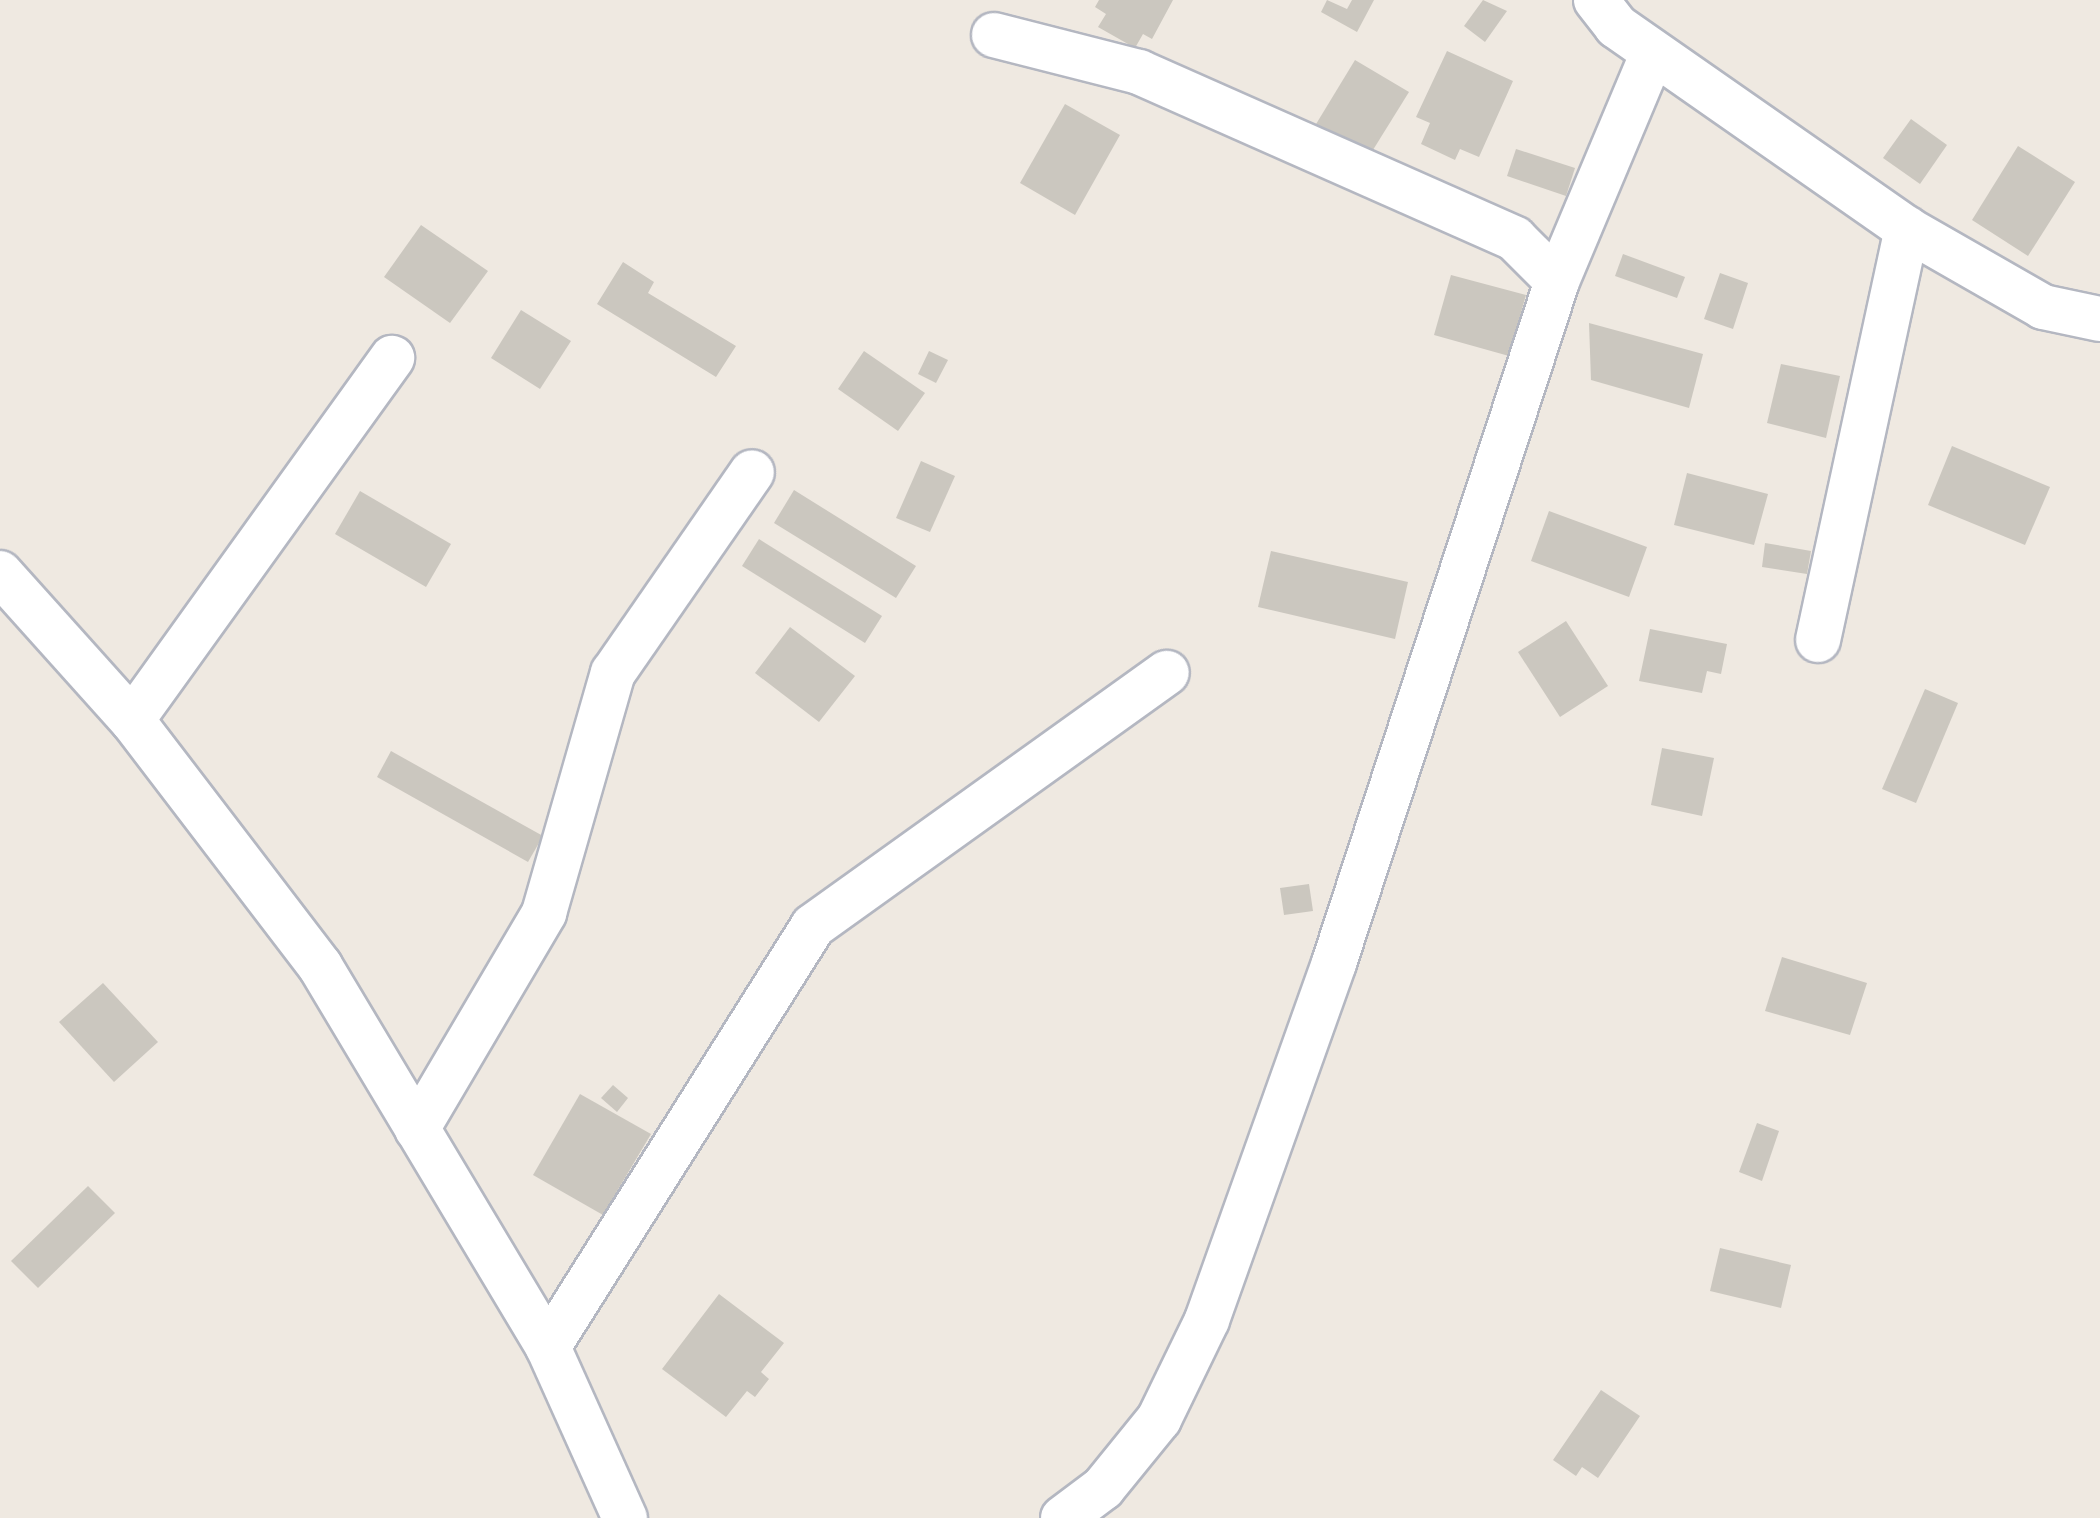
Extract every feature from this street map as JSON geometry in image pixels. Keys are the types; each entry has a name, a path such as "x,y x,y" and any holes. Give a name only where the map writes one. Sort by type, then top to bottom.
{"street":[{"path":"1596,0 1616,26 1907,229 2043,307 2100,319"},
{"path":"994,35 1139,72 1515,239 1557,281"},
{"path":"1063,1518 1103,1488 1159,1419 1207,1320 1334,963 1557,281 1653,53"},
{"path":"1818,640 1907,229"},
{"path":"132,720 392,358"},
{"path":"417,1129 544,913 613,673 752,472"},
{"path":"0,573 132,720 320,966 548,1347 625,1518"},
{"path":"548,1347 813,926 1167,673"}],"building":[{"path":"1099,0 1173,0 1152,39 1143,34 1135,48 1098,27 1106,14 1095,7"},
{"path":"1327,0 1347,9 1352,0 1374,0 1357,32 1321,12"},
{"path":"1483,0 1507,11 1485,42 1464,26"},
{"path":"1447,51 1513,81 1479,157 1460,149 1455,160 1421,144 1430,123 1416,117"},
{"path":"1355,60 1409,92 1363,166 1310,134"},
{"path":"1065,104 1120,135 1075,215 1020,183"},
{"path":"1911,119 1947,145 1920,184 1883,158"},
{"path":"2018,146 2075,182 2028,256 1972,220"},
{"path":"1516,149 1575,168 1566,196 1507,176"},
{"path":"421,225 488,271 450,323 384,277"},
{"path":"1623,254 1685,277 1677,298 1615,276"},
{"path":"623,262 654,282 648,293 736,346 716,377 597,304"},
{"path":"1720,273 1748,283 1733,329 1704,319"},
{"path":"1451,275 1526,295 1509,356 1434,335"},
{"path":"521,310 571,341 540,389 491,358"},
{"path":"1589,323 1703,354 1689,408 1591,380"},
{"path":"864,351 925,393 898,431 838,389"},
{"path":"929,351 948,360 936,383 918,374"},
{"path":"1781,364 1840,376 1826,438 1767,423"},
{"path":"1952,446 2050,487 2025,545 1928,505"},
{"path":"921,461 955,476 930,532 896,518"},
{"path":"1687,473 1768,494 1754,545 1674,525"},
{"path":"794,490 916,566 896,598 774,523"},
{"path":"360,491 451,544 426,587 335,534"},
{"path":"1549,511 1647,547 1629,597 1531,561"},
{"path":"759,539 882,616 865,643 742,566"},
{"path":"1765,543 1811,551 1807,574 1762,567"},
{"path":"1271,551 1408,582 1395,639 1258,607"},
{"path":"1566,621 1608,686 1560,717 1518,652"},
{"path":"790,627 855,676 819,722 755,673"},
{"path":"1650,629 1727,644 1721,674 1707,671 1702,693 1639,681"},
{"path":"1925,689 1958,703 1916,803 1882,789"},
{"path":"1662,748 1714,758 1702,816 1651,805"},
{"path":"391,751 543,836 528,862 377,777"},
{"path":"1309,884 1313,911 1284,915 1280,888"},
{"path":"1782,957 1867,983 1850,1035 1765,1011"},
{"path":"103,983 158,1042 114,1082 59,1022"},
{"path":"613,1085 628,1098 617,1112 601,1098"},
{"path":"580,1094 651,1134 603,1215 533,1175"},
{"path":"1757,1123 1779,1131 1762,1181 1739,1172"},
{"path":"88,1186 115,1213 38,1288 11,1261"},
{"path":"1720,1248 1791,1265 1781,1308 1710,1291"},
{"path":"719,1294 784,1343 761,1372 769,1379 755,1397 747,1391 726,1417 662,1369"},
{"path":"1601,1390 1640,1416 1598,1478 1582,1467 1576,1476 1553,1460"}]}
